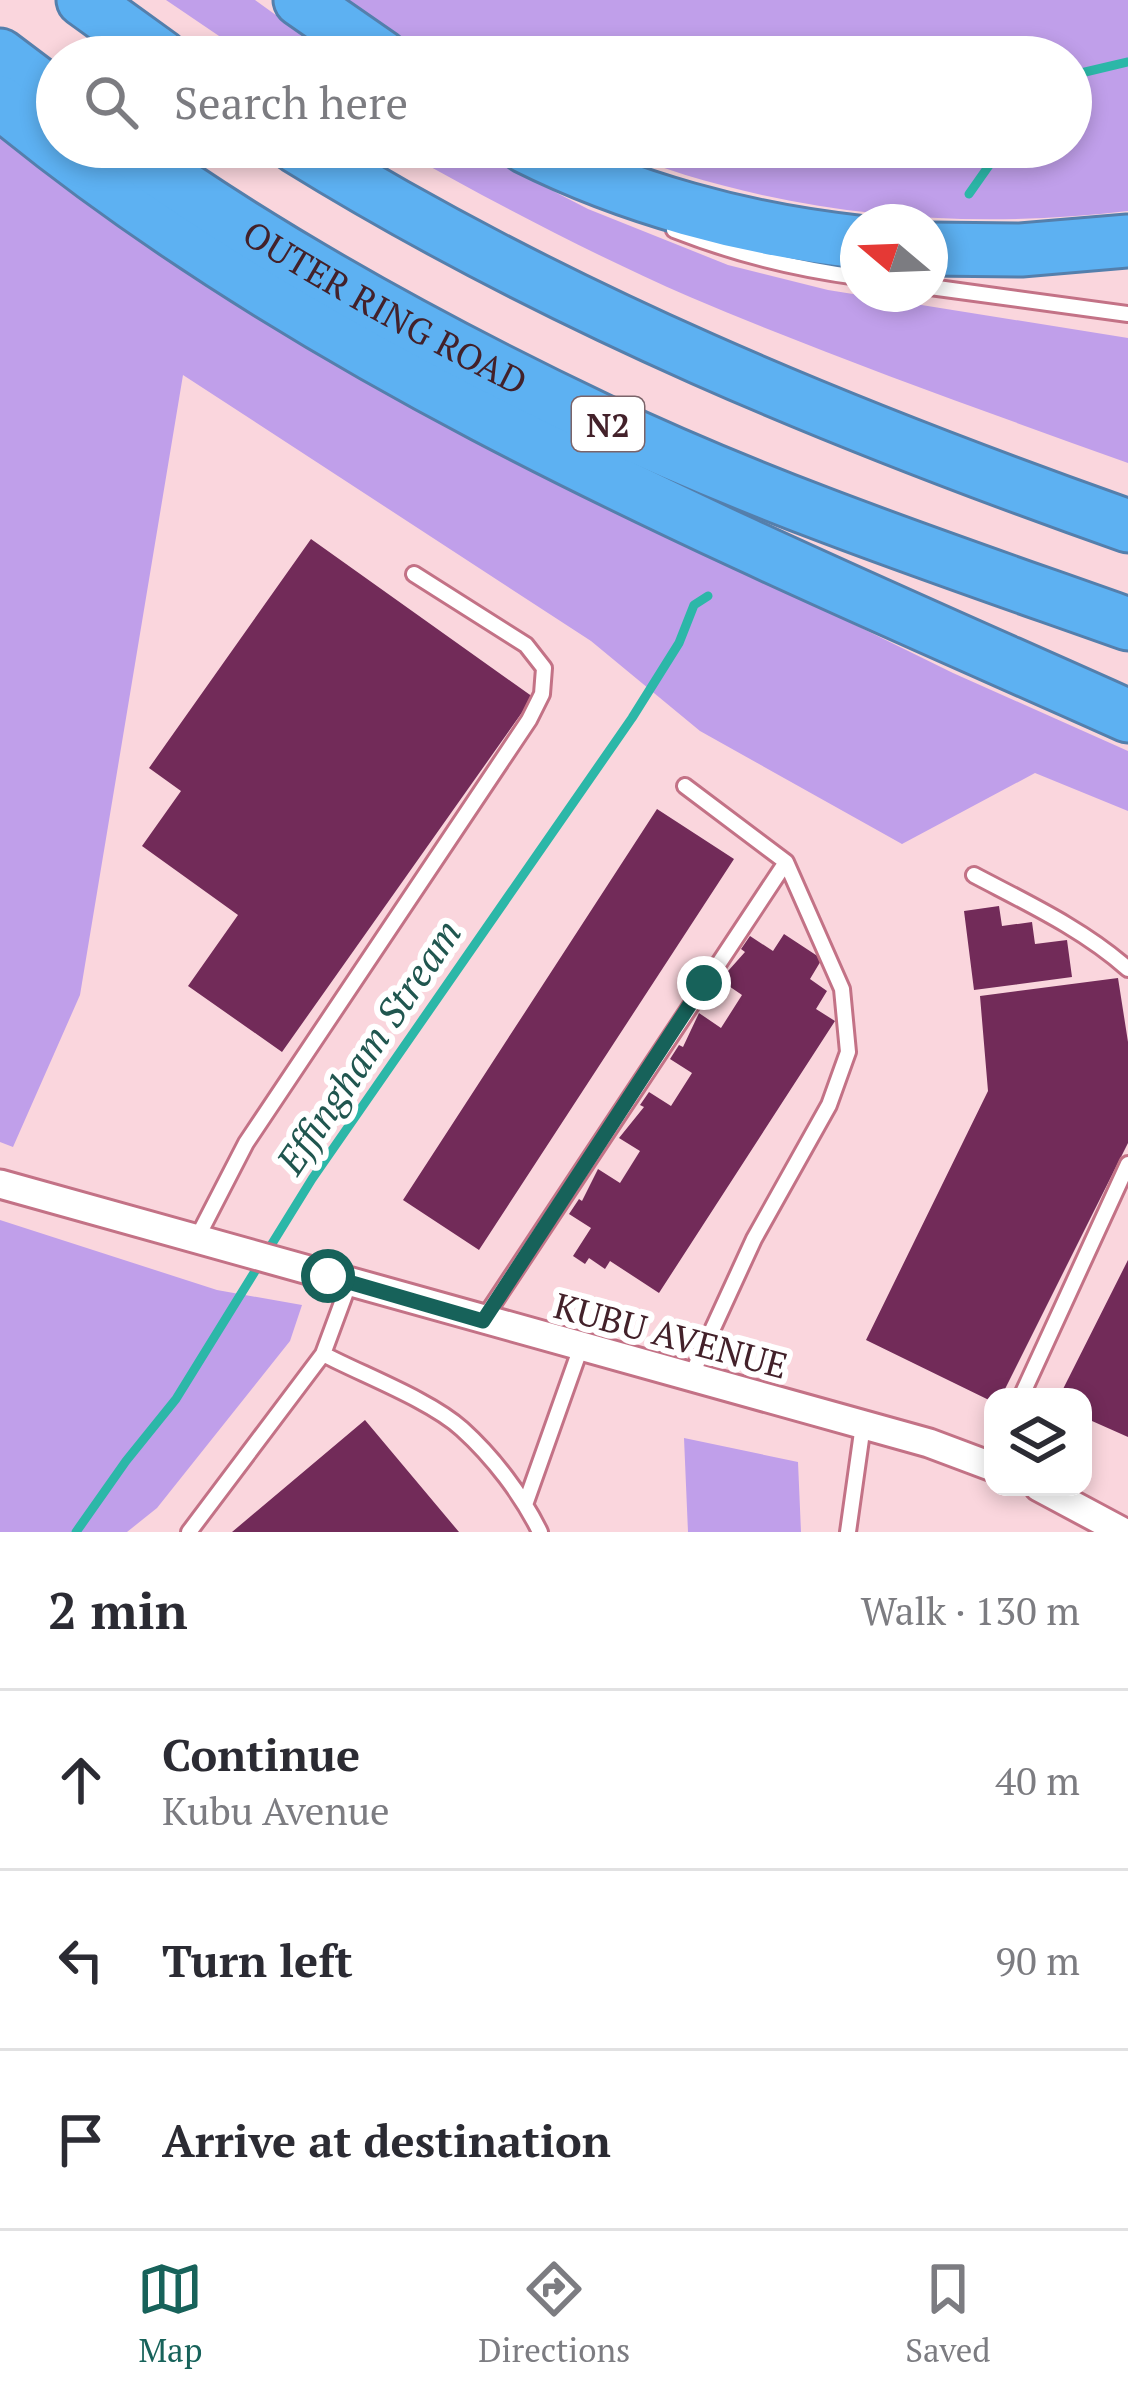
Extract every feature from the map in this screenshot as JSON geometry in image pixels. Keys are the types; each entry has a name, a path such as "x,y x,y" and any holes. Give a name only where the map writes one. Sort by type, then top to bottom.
{"highway":[{"path":"83,0 133,36"},
{"path":"300,0 352,36"},
{"path":"0,55 36,82"},
{"path":"0,102 36,129"},
{"path":"88,168 174,232 411,375 628,486 1128,716"},
{"name":"OUTER RING ROAD","path":"156,168 349,289 602,421 878,534 1128,624"},
{"path":"330,168 379,198 656,338 939,459 1128,526"},
{"path":"575,168 636,194 726,218 840,239"},
{"path":"948,250 1021,250 1128,241"}],"street":[{"path":"0,1184 208,1243"},
{"name":"KUBU AVENUE","path":"208,1243 984,1461"},
{"path":"1056,1496 1123,1532"}],"lane":[{"path":"552,168 613,203"},
{"path":"654,223 719,247 840,275"},
{"path":"948,289 1128,314"},
{"path":"208,1243 246,1143 542,694 544,668 526,645 414,574"},
{"path":"685,786 785,862 842,989 848,1052 829,1105 754,1239 691,1376"},
{"path":"483,1321 785,862"},
{"path":"974,875 1069,926 1128,969"},
{"path":"1025,1388 1128,1164"},
{"path":"189,1532 323,1354 339,1278"},
{"path":"526,1502 581,1347"},
{"path":"323,1354 462,1429 526,1502 540,1532"},
{"path":"848,1532 863,1425"}],"shaded area":[{"path":"166,0 255,0 305,36 219,36"},
{"path":"346,0 1128,0 1128,211 948,218 948,204 840,204 840,208 733,188 665,168 1092,168 1092,36 400,36"},
{"path":"0,129 36,151 36,168 65,168 692,545 953,673 1128,751 1128,811 1035,773 902,844 700,731 591,641 183,375 80,995 13,1147 0,1142"},
{"path":"434,168 509,168 588,209 728,265 840,292 840,312 948,309 1128,338 1128,463 853,362 615,263"},
{"path":"0,1220 217,1290 302,1305 290,1341 157,1508 127,1532 0,1532"},
{"path":"684,1438 798,1462 801,1532 688,1532"}],"building":[{"path":"311,539 533,697 282,1052 188,986 238,915 142,846 181,791 149,768"},
{"path":"657,809 734,859 479,1250 403,1200"},
{"path":"999,906 1002,926 1032,922 1035,944 1067,940 1072,977 974,990 964,911"},
{"path":"784,934 822,959 810,979 827,991 816,1009 835,1021 659,1293 610,1261 605,1269 589,1258 585,1264 573,1256 591,1228 569,1214 582,1201 598,1169 620,1183 640,1151 619,1138 644,1107 640,1105 649,1092 671,1106 692,1073 670,1059 679,1045 683,1047 699,1013 721,1028 742,995 720,980 745,952 741,949 750,936 773,951"},
{"path":"1118,978 1128,1042 1128,1143 1006,1388 984,1388 984,1398 866,1340 988,1091 980,996"},
{"path":"1128,1260 1128,1437 1092,1421 1092,1388 1064,1388"},
{"path":"365,1420 459,1532 232,1532"}],"waterway":[{"name":"Effingham Stream","path":"1092,70 1128,62"},
{"name":"Effingham Stream","path":"969,194 987,168"},
{"name":"Effingham Stream","path":"76,1532 176,1399 312,1179 632,718 679,643 694,605 708,596"}],"route":[{"path":"328,1276 483,1321 704,983"}]}
